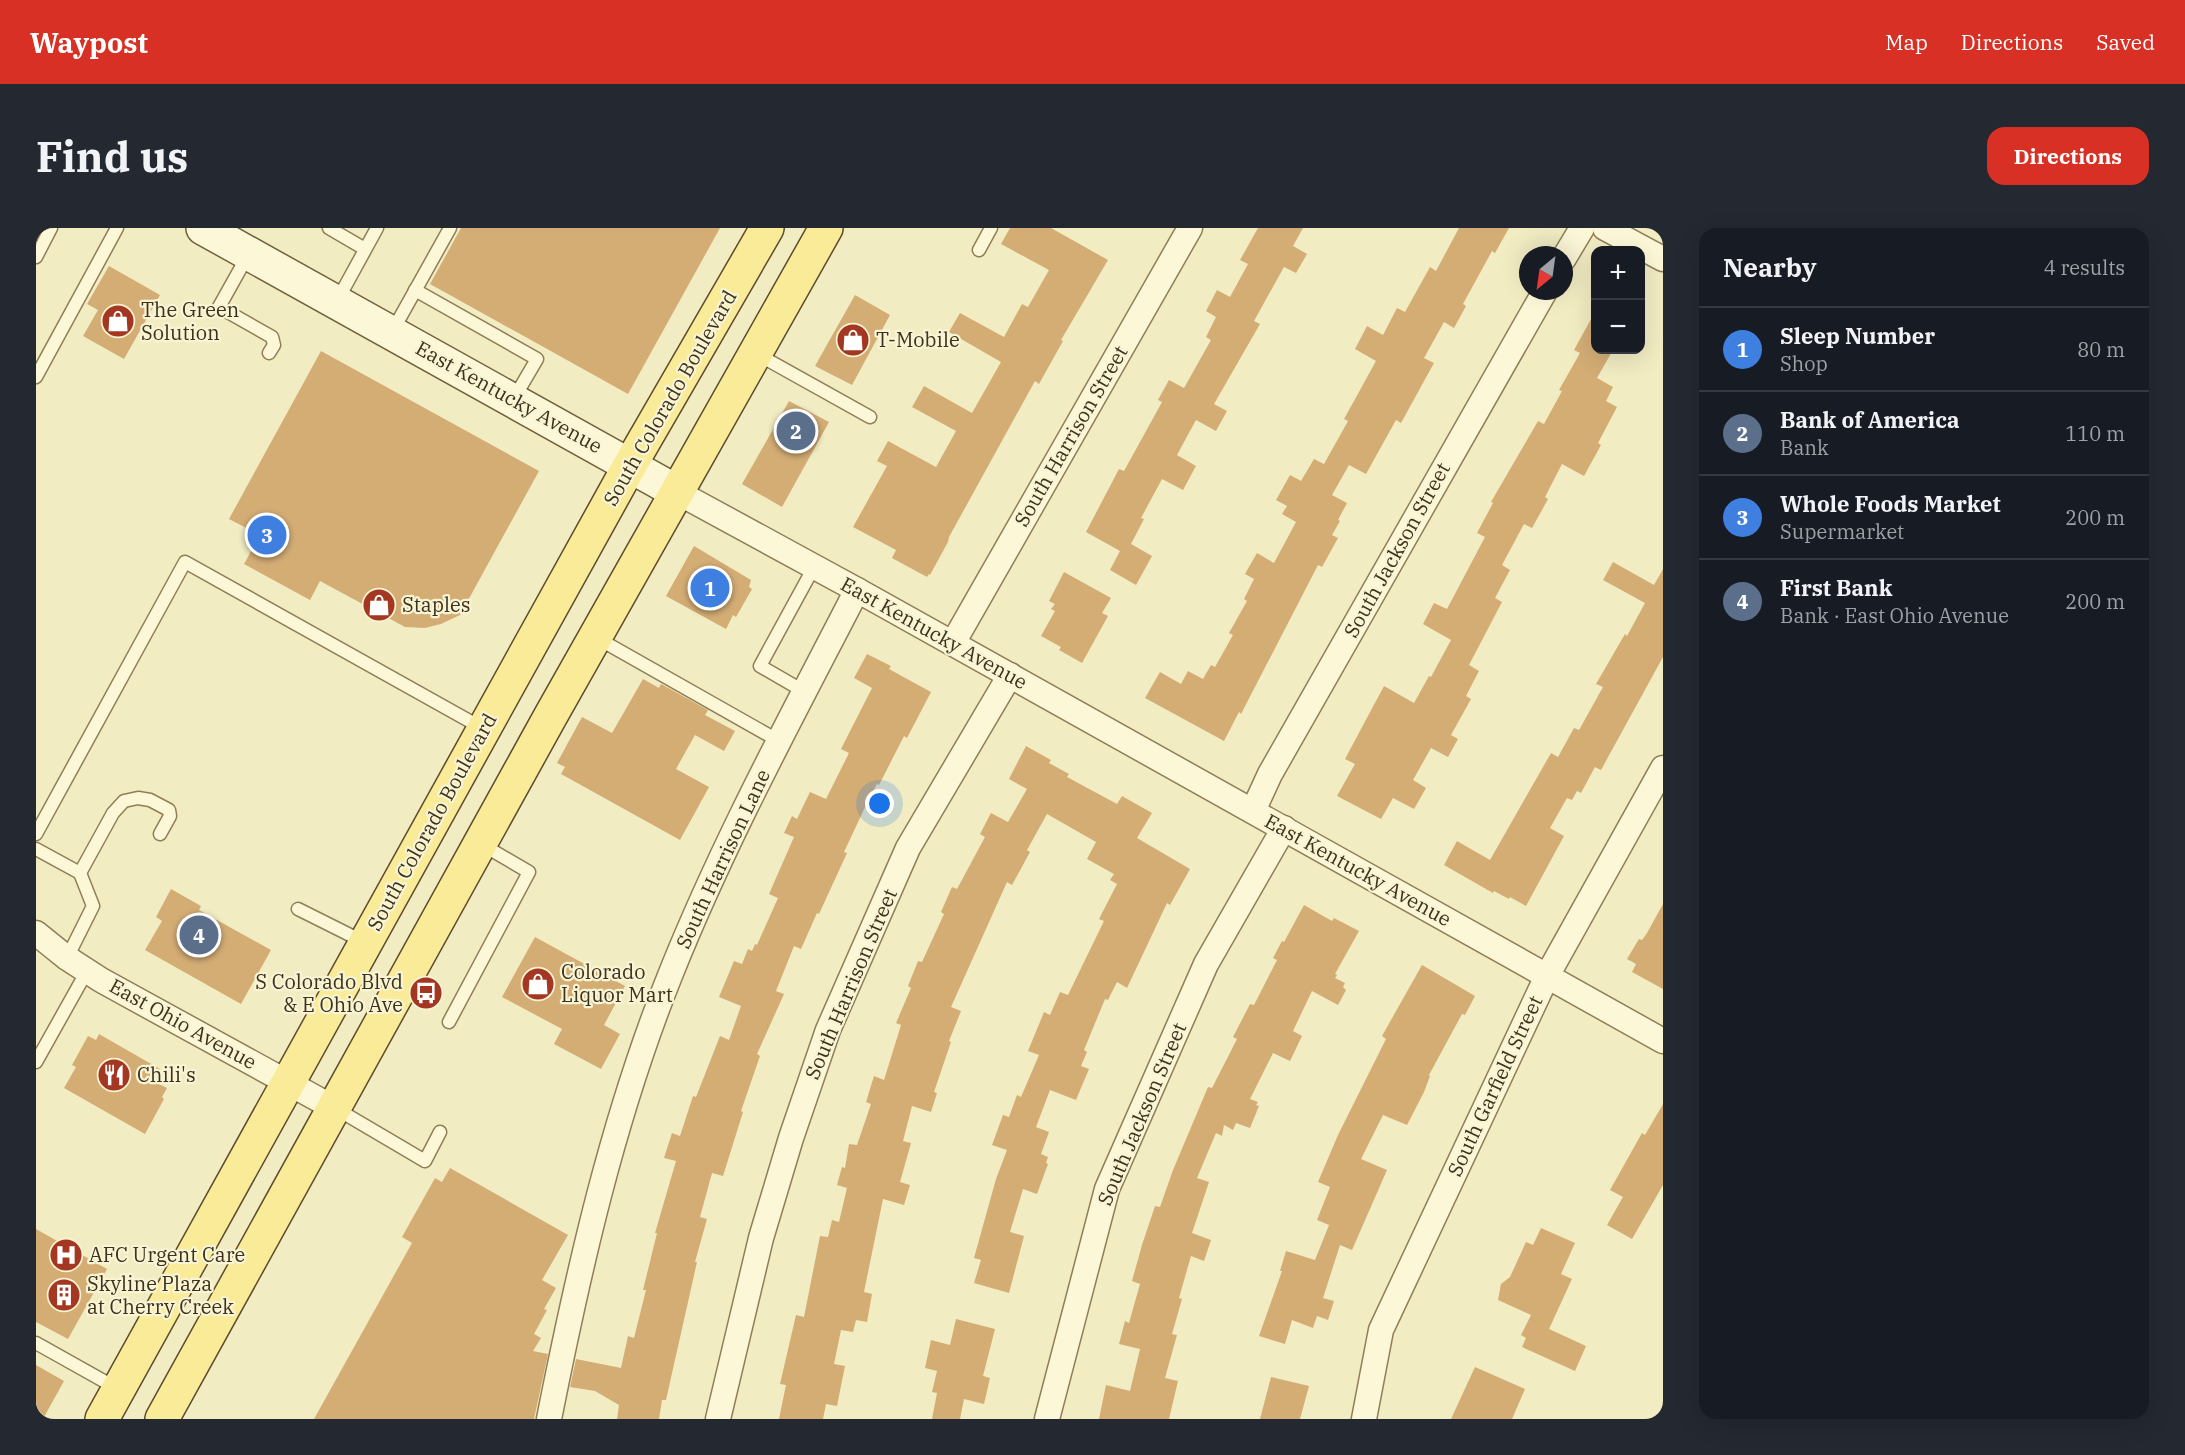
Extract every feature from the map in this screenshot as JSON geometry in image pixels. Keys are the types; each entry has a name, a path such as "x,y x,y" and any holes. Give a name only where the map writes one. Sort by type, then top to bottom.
{"main road":[{"name":"South Colorado Boulevard","path":"102,1419 630,465 767,228"},
{"path":"162,1419 480,844 826,228"}],"street":[{"name":"East Kentucky Avenue","path":"203,228 1010,675 1663,1041"},
{"name":"South Harrison Street","path":"953,644 1190,228"},
{"path":"1571,246 1581,228"},
{"path":"1605,228 1663,259"},
{"name":"South Jackson Street","path":"1253,812 1282,754 1540,300"},
{"name":"South Harrison Lane","path":"549,1419 594,1212 642,1049 671,973 735,826 857,590"},
{"name":"South Harrison Street","path":"718,1419 761,1238 791,1138 828,1030 908,848 1010,675"},
{"name":"South Garfield Street","path":"1364,1419 1381,1330 1547,976 1663,768"},
{"name":"South Jackson Street","path":"1047,1419 1107,1189 1206,964 1284,828"},
{"name":"East Ohio Avenue","path":"36,933 77,965 334,1108"}],"lane":[{"path":"36,256 51,228"},
{"path":"36,377 117,228"},
{"path":"328,228 365,249"},
{"path":"336,302 377,228"},
{"path":"392,333 450,228"},
{"path":"979,250 991,228"},
{"path":"249,253 219,307 272,337 274,345 269,353"},
{"path":"415,290 537,359 513,400"},
{"path":"756,353 870,417"},
{"path":"36,834 185,562 483,729"},
{"path":"805,692 760,666 814,567"},
{"path":"596,637 779,741"},
{"path":"80,873 112,813 124,801 138,798 150,800 169,810 170,816 160,834"},
{"path":"448,1022 529,872 480,844"},
{"path":"36,849 80,873 93,906 77,965 36,1062"},
{"path":"298,909 365,943"},
{"path":"334,1108 425,1161 440,1132"},
{"path":"36,1343 119,1389"}],"building":[{"path":"461,228 720,228 628,394 430,284"},
{"path":"1010,228 1051,228 1108,260 1061,340 1063,341 1039,384 1035,381 927,577 892,558 896,550 853,527 887,466 877,461 888,441 936,467 956,431 912,407 924,386 972,413 1001,362 949,332 960,313 1004,337 1022,304 1028,307 1049,270 1001,244"},
{"path":"1258,228 1303,228 1293,246 1307,254 1296,273 1284,267 1254,321 1260,324 1214,404 1227,411 1216,431 1196,420 1177,455 1196,466 1183,490 1162,479 1141,518 1144,519 1131,544 1152,556 1136,585 1110,570 1120,551 1086,532 1119,469 1124,471 1162,402 1158,400 1169,380 1184,388 1211,340 1206,337 1216,317 1206,311 1217,290 1230,297 1248,264 1240,260"},
{"path":"1459,228 1509,228 1495,253 1492,251 1463,304 1466,306 1454,328 1444,322 1424,358 1434,363 1401,423 1396,420 1366,474 1349,465 1332,495 1347,503 1332,535 1338,538 1322,567 1318,565 1241,714 1239,712 1224,741 1145,698 1160,672 1181,684 1188,671 1203,679 1211,665 1215,667 1233,635 1229,633 1247,601 1244,599 1254,579 1245,574 1257,553 1274,563 1296,522 1282,514 1287,506 1276,500 1290,475 1301,481 1314,459 1324,464 1348,421 1344,419 1376,361 1355,349 1367,326 1383,335 1397,308 1405,312 1430,267 1436,271"},
{"name":"The Green Solution","path":"109,266 160,295 124,359 83,336 98,310 87,304"},
{"name":"T-Mobile","path":"855,295 890,315 852,385 815,366"},
{"path":"1591,319 1591,354 1611,354 1597,378 1613,387 1606,401 1617,407 1598,443 1601,445 1584,476 1562,464 1545,497 1548,499 1532,528 1524,524 1502,565 1510,570 1495,598 1502,602 1469,665 1479,671 1466,696 1471,699 1451,735 1458,739 1448,757 1431,748 1413,780 1426,788 1414,809 1393,798 1381,819 1337,796 1355,764 1345,759 1384,686 1414,703 1429,676 1431,677 1451,640 1423,624 1434,603 1447,609 1485,537 1477,533 1493,503 1491,502 1538,421 1544,424 1562,391 1559,390 1580,353 1574,350"},
{"path":"321,351 539,471 460,615 441,624 425,628 405,627 320,581 310,600 244,564 260,535 229,519"},
{"path":"789,401 829,422 782,507 742,484"},
{"path":"694,546 751,580 749,587 752,589 736,617 733,615 726,629 666,596"},
{"path":"1613,562 1654,585 1663,569 1663,657 1601,770 1595,767 1581,793 1577,791 1572,800 1567,798 1550,828 1564,836 1526,906 1510,897 1509,899 1494,891 1493,893 1444,865 1457,841 1490,860 1551,753 1558,757 1574,728 1579,730 1603,687 1596,684 1645,603 1603,580"},
{"path":"1064,572 1111,598 1102,613 1108,616 1082,663 1059,650 1061,647 1041,636 1055,611 1051,609 1055,604 1049,601"},
{"path":"867,654 891,666 889,669 931,692 907,738 904,736 879,785 877,784 867,803 819,914 817,913 801,949 794,946 776,991 784,994 757,1054 760,1056 741,1111 743,1112 723,1176 712,1173 700,1217 707,1219 695,1262 697,1262 666,1400 662,1400 659,1419 617,1419 619,1405 595,1391 570,1387 576,1359 621,1368 628,1336 634,1338 646,1290 643,1290 657,1233 655,1233 676,1161 664,1158 672,1133 680,1136 693,1096 696,1097 720,1036 729,1040 741,1006 719,997 734,961 742,964 748,949 752,951 755,944 757,945 778,898 769,894 794,837 784,833 792,816 797,819 810,792 826,799 849,753 841,749 872,688 854,678"},
{"path":"643,679 659,688 661,684 708,710 705,715 735,731 724,751 695,735 676,769 709,787 680,840 561,774 565,767 557,763 582,717 612,733"},
{"path":"1026,746 1051,760 1049,763 1069,774 1067,777 1117,804 1122,796 1152,813 1137,838 1190,869 1170,905 1167,903 1127,988 1117,982 1108,1000 1105,999 1084,1050 1087,1052 1081,1066 1089,1069 1076,1100 1050,1090 1036,1127 1049,1132 1041,1154 1048,1157 1046,1163 1048,1164 1037,1194 1023,1189 1010,1232 1024,1236 1009,1293 974,1283 981,1260 974,1258 996,1179 1007,1150 992,1145 1003,1115 1009,1117 1017,1095 1021,1097 1039,1055 1028,1051 1044,1012 1050,1015 1060,992 1068,995 1104,921 1099,919 1117,884 1110,880 1114,874 1087,859 1096,842 1047,814 1027,850 1030,852 1012,885 1007,882 951,1007 961,1011 949,1041 951,1042 934,1092 937,1093 931,1112 912,1106 903,1141 911,1143 900,1182 910,1185 904,1205 883,1199 864,1292 872,1294 867,1322 856,1320 853,1332 841,1330 834,1364 845,1366 837,1406 826,1404 823,1419 779,1419 786,1385 780,1384 796,1315 804,1317 820,1236 828,1237 832,1220 839,1222 847,1188 837,1185 842,1167 845,1168 849,1144 857,1145 871,1104 866,1102 874,1076 884,1080 901,1025 896,1023 911,988 908,986 918,961 922,962 944,914 941,912 952,887 957,889 985,837 980,834 991,813 1008,822 1027,789 1009,779"},
{"path":"171,889 201,906 199,910 271,950 241,1004 145,950 162,921 156,917"},
{"path":"1663,904 1663,989 1632,972 1636,964 1627,959 1639,939 1642,940 1647,933"},
{"path":"1304,905 1332,921 1334,918 1359,931 1335,974 1337,975 1335,978 1345,983 1343,987 1346,990 1338,1005 1312,991 1293,1031 1302,1036 1290,1061 1273,1053 1250,1099 1258,1102 1256,1105 1259,1106 1250,1128 1236,1123 1233,1130 1224,1125 1222,1136 1216,1133 1197,1178 1209,1182 1192,1233 1211,1240 1204,1261 1191,1256 1179,1298 1182,1299 1172,1334 1177,1335 1165,1378 1178,1381 1169,1419 1099,1419 1106,1385 1130,1391 1140,1349 1119,1344 1125,1321 1129,1323 1140,1284 1132,1281 1155,1206 1160,1207 1208,1087 1212,1088 1237,1039 1233,1037 1250,1004 1254,1005 1277,960 1273,958"},
{"path":"535,937 625,986 604,1025 620,1034 601,1069 554,1044 562,1029 502,997"},
{"path":"1422,965 1475,996 1465,1015 1462,1014 1429,1075 1424,1092 1407,1125 1383,1115 1361,1159 1387,1170 1352,1250 1340,1245 1323,1298 1334,1301 1328,1320 1317,1316 1313,1328 1292,1320 1285,1344 1259,1336 1282,1271 1280,1271 1286,1251 1315,1260 1329,1225 1317,1220 1330,1187 1318,1182 1338,1135 1386,1039 1382,1036"},
{"name":"Chili's","path":"99,1034 160,1069 153,1081 167,1088 162,1097 164,1099 145,1134 64,1088 76,1067 72,1065 88,1036 96,1040"},
{"path":"1663,1104 1663,1185 1632,1239 1607,1225 1623,1197 1610,1190 1642,1133 1645,1135"},
{"path":"450,1168 568,1235 542,1280 556,1288 534,1334 541,1338 533,1351 548,1354 534,1419 314,1419 412,1243 402,1237 435,1178 442,1182"},
{"path":"1541,1228 1575,1243 1561,1274 1572,1279 1549,1329 1586,1346 1575,1371 1522,1347 1526,1338 1521,1335 1531,1315 1498,1300 1501,1284 1510,1277 1526,1242 1533,1245"},
{"name":"Skyline Plaza at Cherry Creek","path":"36,1229 107,1269 68,1339 36,1322"},
{"path":"956,1319 995,1329 983,1376 990,1378 984,1404 964,1399 960,1419 932,1419 937,1393 932,1392 937,1371 925,1368 931,1340 950,1345"},
{"path":"36,1365 64,1381 43,1419 36,1419"},
{"path":"1475,1367 1525,1389 1512,1419 1451,1419"},
{"path":"1271,1377 1309,1386 1300,1419 1260,1419"}],"place":[{"name":"The Green Solution","path":"118,321"},
{"name":"T-Mobile","path":"853,340"},
{"name":"Bank of America","path":"796,431"},
{"name":"Whole Foods Market","path":"267,535"},
{"name":"Sleep Number","path":"710,588"},
{"name":"Staples","path":"379,605"},
{"name":"First Bank","path":"199,935"},
{"name":"Colorado Liquor Mart","path":"538,984"},
{"name":"S Colorado Blvd & E Ohio Ave","path":"426,993"},
{"name":"Chili's","path":"114,1075"},
{"name":"AFC Urgent Care","path":"66,1255"},
{"name":"Skyline Plaza at Cherry Creek","path":"64,1295"}]}
